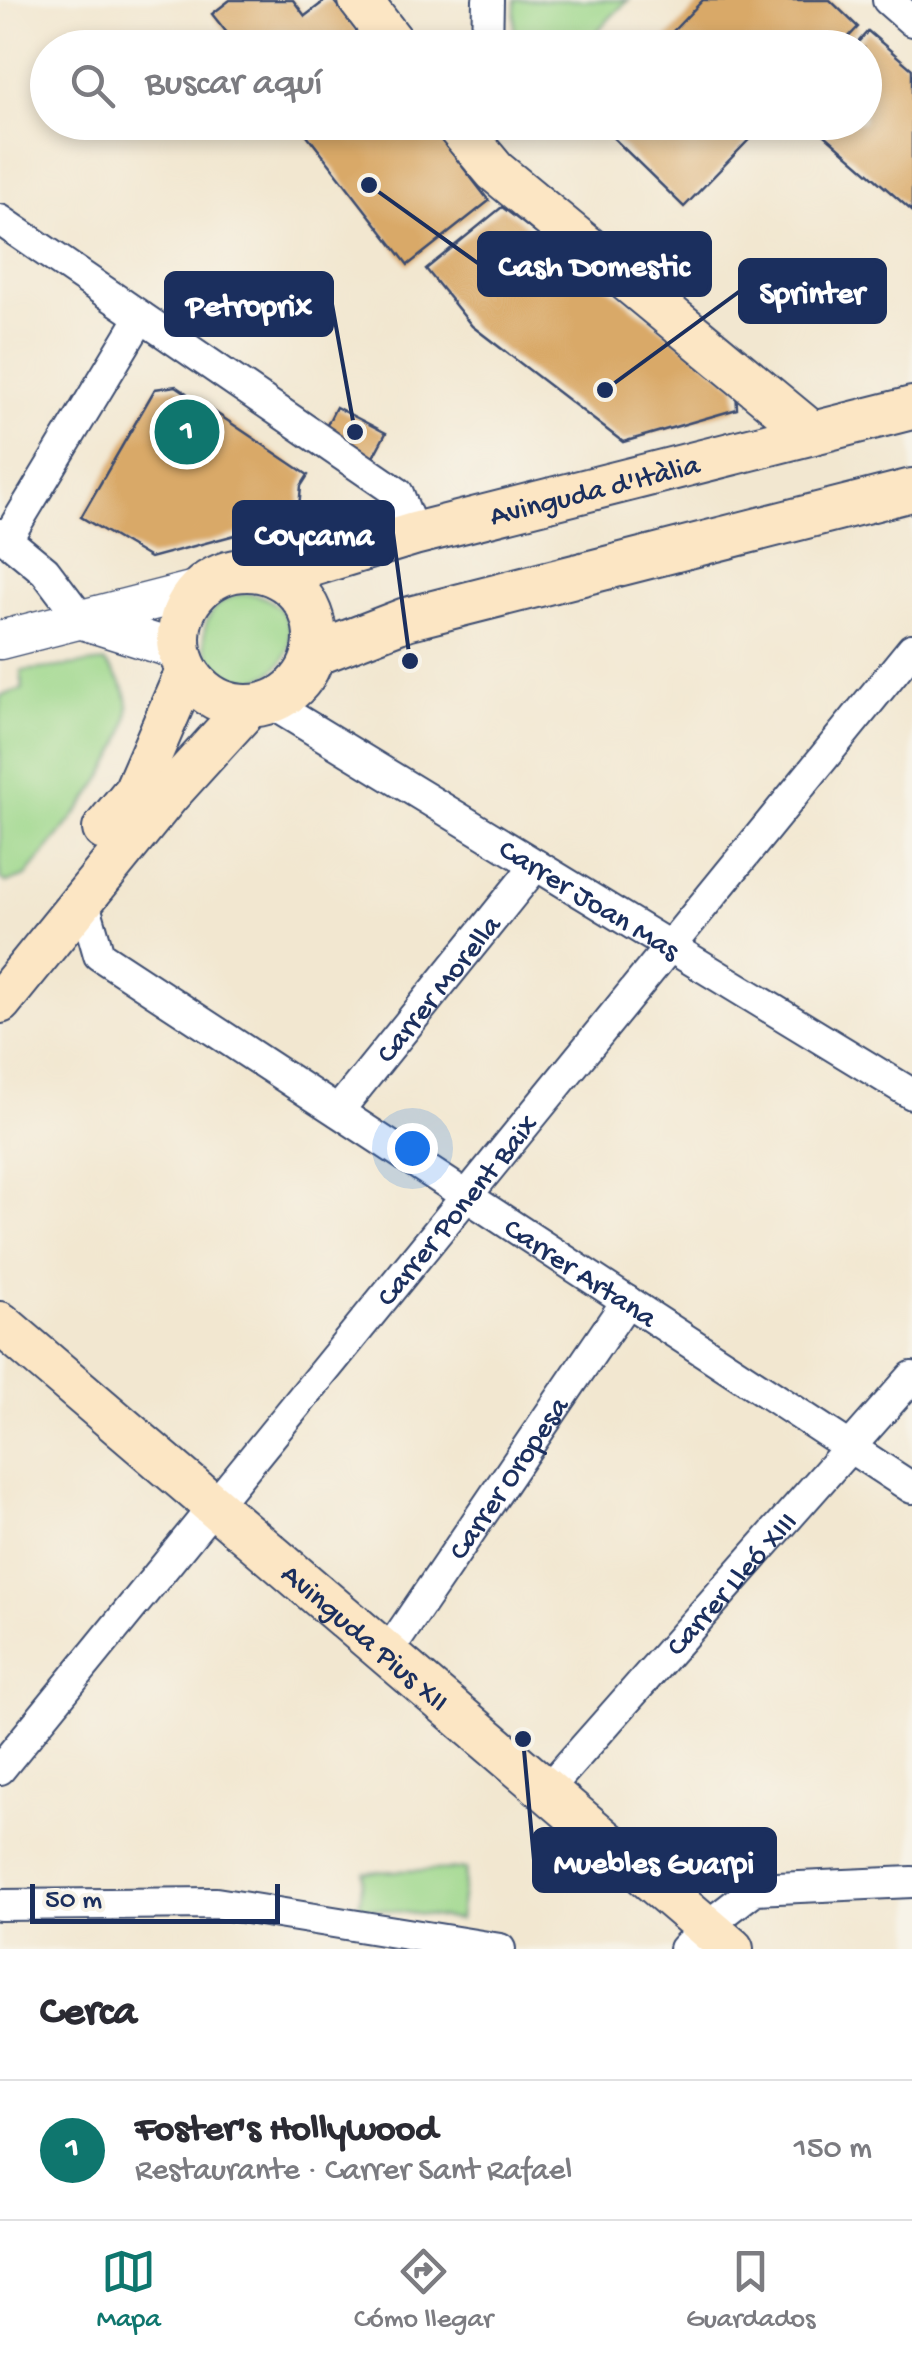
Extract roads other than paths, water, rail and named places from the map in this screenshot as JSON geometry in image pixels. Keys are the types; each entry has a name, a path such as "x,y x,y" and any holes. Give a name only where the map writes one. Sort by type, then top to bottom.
{"main road":[{"path":"360,0 384,30"},
{"path":"469,140 494,170 812,433"},
{"name":"Avinguda d'Itàlia","path":"276,576 414,534 912,408"},
{"path":"313,655 406,619 905,500"},
{"path":"0,958 134,791 183,661 179,628 186,607 199,589 235,570 256,570 276,576 296,590 309,608 315,632 313,655 304,676 290,692 259,705 168,795 0,1002"},
{"path":"183,661 212,697 259,705"},
{"name":"Avinguda Pius XII","path":"0,1323 546,1791 707,1942"}],"street":[{"path":"487,30 488,0"},
{"path":"888,0 912,21"},
{"path":"0,220 398,493 414,534"},
{"path":"142,317 4,536 45,570 82,620 183,661"},
{"path":"0,640 199,589"},
{"name":"Carrer Ponent Baix","path":"0,1769 912,649"},
{"name":"Carrer Joan Mas","path":"259,705 536,865 912,1094"},
{"name":"Carrer Morella","path":"338,1111 536,865"},
{"name":"Carrer Artana","path":"84,899 99,954 912,1488"},
{"name":"Carrer Oropesa","path":"386,1655 626,1301"},
{"name":"Carrer Lleó XIII","path":"546,1791 912,1377"},
{"path":"707,1942 756,1889 912,1882"},
{"path":"0,1905 216,1903 500,1949"}],"place":[{"name":"Cash Domestic","path":"369,185"},
{"name":"Sprinter","path":"605,390"},
{"name":"Foster's Hollywood","path":"187,432"},
{"name":"Petroprix","path":"355,432"},
{"name":"Coycama","path":"410,661"},
{"name":"Muebles Guarpi","path":"523,1739"}]}
